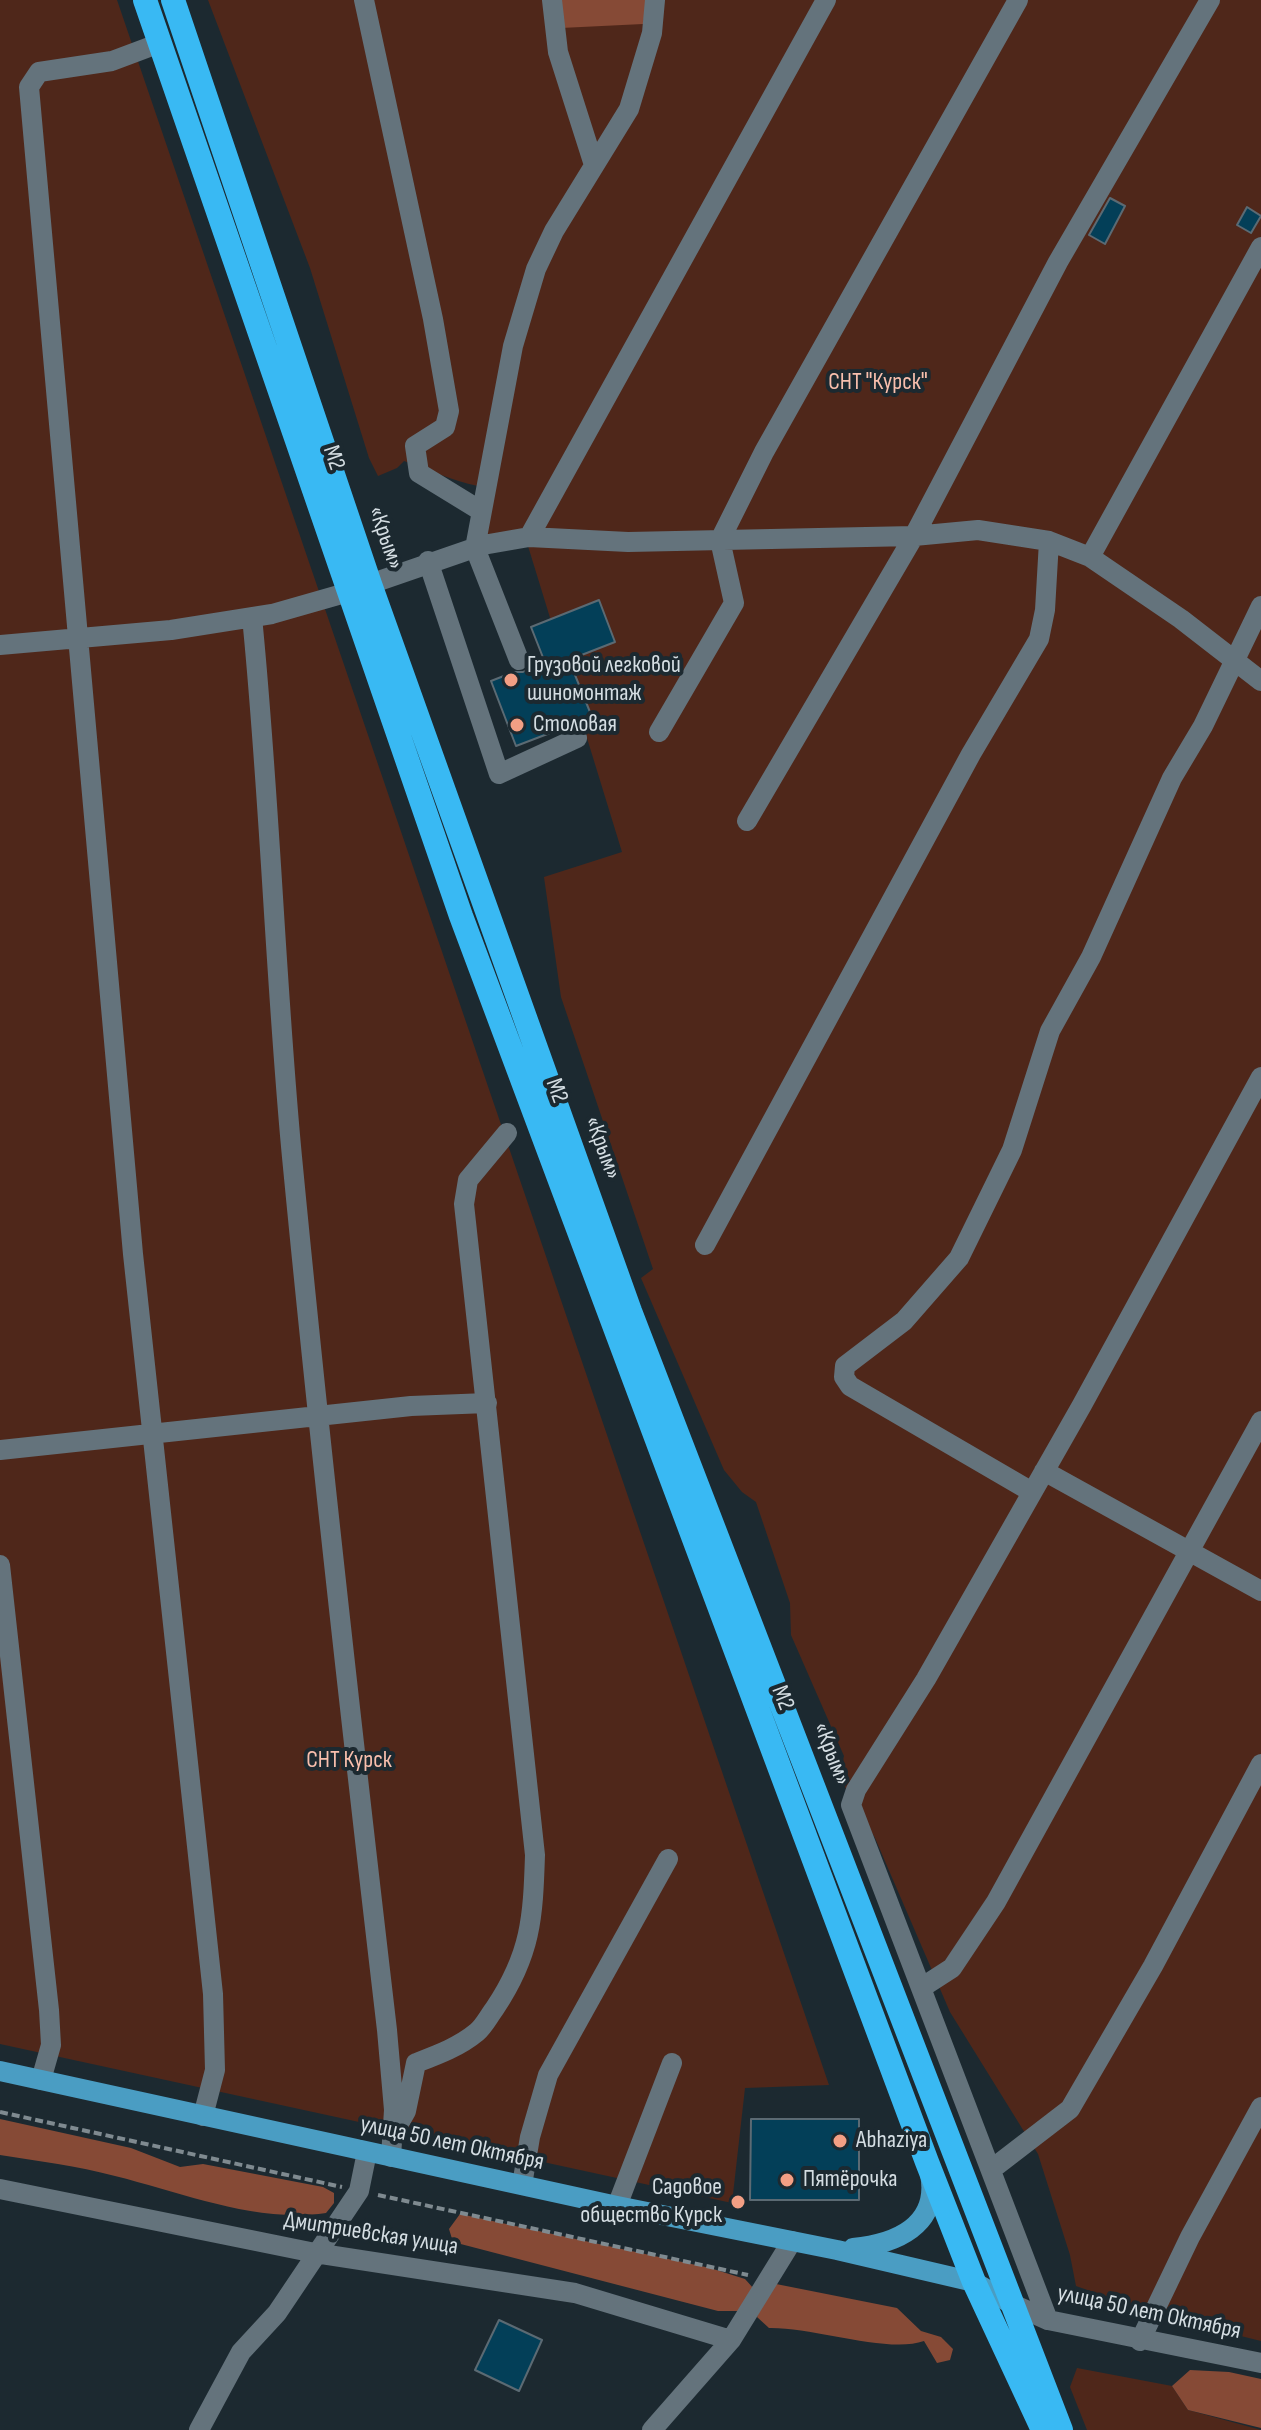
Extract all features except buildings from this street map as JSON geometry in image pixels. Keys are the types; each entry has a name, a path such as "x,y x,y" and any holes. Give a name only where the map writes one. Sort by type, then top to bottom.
{"highway":[{"name":"М2","path":"145,0 360,588 461,916 927,2162 974,2282 1043,2430"},
{"name":"«Крым»","path":"173,0 360,588 632,1317 1061,2430"}],"main road":[{"name":"улица 50 лет Октября","path":"0,2071 367,2152 391,2147 522,2185 837,2250 974,2282 1010,2303"},
{"path":"837,2250 888,2244 905,2235 919,2222 928,2204 931,2183 927,2162"}],"street":[{"path":"364,0 433,319 449,411 445,427 415,446 419,473 481,511"},
{"path":"519,660 475,548 513,346 536,269 629,109 652,33 655,0"},
{"path":"529,537 826,0"},
{"path":"659,732 734,603 720,540 770,441 1018,0"},
{"path":"747,821 914,536 1058,262 1210,0"},
{"path":"549,5 574,109 594,165"},
{"path":"160,43 112,61 39,72 29,87 152,1435 213,1994 215,2070 203,2116"},
{"path":"1090,557 1261,247"},
{"path":"0,645 171,630 252,617 360,588 428,561 529,537 628,542 914,536 978,530 1049,541 1090,557 1211,641 1232,662 1261,681"},
{"path":"705,1245 971,754 1039,639 1045,610 1049,541"},
{"path":"428,561 499,774 577,738"},
{"path":"1032,1492 850,1386 844,1377 845,1366 904,1321 959,1258 1012,1150 1050,1031 1106,926 1172,778 1203,726 1261,606"},
{"path":"252,617 265,749 275,959 320,1415 387,2030 394,2110 391,2147"},
{"path":"1048,2320 851,1805 856,1790 926,1679 1044,1471 1261,1077"},
{"path":"391,2147 406,2111 416,2063 451,2049 479,2031 506,1991 528,1946 530,1932 535,1855 464,1204 468,1180 507,1133"},
{"path":"0,1450 320,1415 487,1403"},
{"path":"921,1988 952,1968 996,1902 1261,1421"},
{"path":"1044,1471 1261,1591"},
{"path":"0,1565 50,2022 51,2045 41,2080"},
{"path":"992,2169 1070,2109 1153,1966 1261,1764"},
{"path":"522,2185 530,2137 548,2075 668,1859"},
{"path":"617,2206 672,2063"},
{"path":"1140,2341 1190,2237 1261,2107"},
{"path":"199,2430 241,2352 277,2313 359,2191 367,2152"},
{"name":"Дмитриевская улица","path":"0,2189 315,2253 575,2293 731,2340"},
{"path":"652,2430 731,2340 792,2241"},
{"name":"улица 50 лет Октября","path":"1010,2303 1048,2320 1261,2363"}],"path":[{"path":"0,2112 769,2279"}],"green space":[{"name":"СНТ Курск","path":"0,0 117,0 829,2085 745,2088 732,2203 0,2044"},
{"name":"СНТ \"Курск\"","path":"208,0 1261,0 1261,2341 1168,2318 1076,2286 1070,2255 1038,2154 950,2012 875,1838 839,1777 844,1756 791,1635 790,1603 756,1502 742,1492 724,1470 641,1278 653,1269 561,997 544,877 622,852 528,546 484,535 478,486 404,461 397,468 378,476 369,458 310,268"},
{"path":"1077,2368 1172,2386 1188,2410 1261,2430 1087,2430 1070,2387"}],"shaded area":[{"path":"562,0 647,0 643,24 561,28"},
{"path":"0,2119 131,2148 180,2167 203,2164 323,2187 334,2193 334,2203 326,2213 272,2214 219,2205 101,2172 0,2155"},
{"path":"460,2214 710,2268 745,2279 754,2289 741,2311 718,2311 453,2242 449,2229"},
{"path":"776,2284 897,2308 921,2331 941,2337 953,2349 950,2360 937,2363 924,2341 891,2344 769,2328 757,2317 764,2298"},
{"path":"1190,2370 1229,2372 1261,2379 1261,2428 1188,2410 1172,2386"}],"place":[{"name":"Грузовой легковой шиномонтаж","path":"511,680"},
{"name":"Столовая","path":"517,725"},
{"name":"Abhaziya","path":"840,2141"},
{"name":"Пятёрочка","path":"787,2180"},
{"name":"Садовое общество Курск","path":"738,2202"}]}
